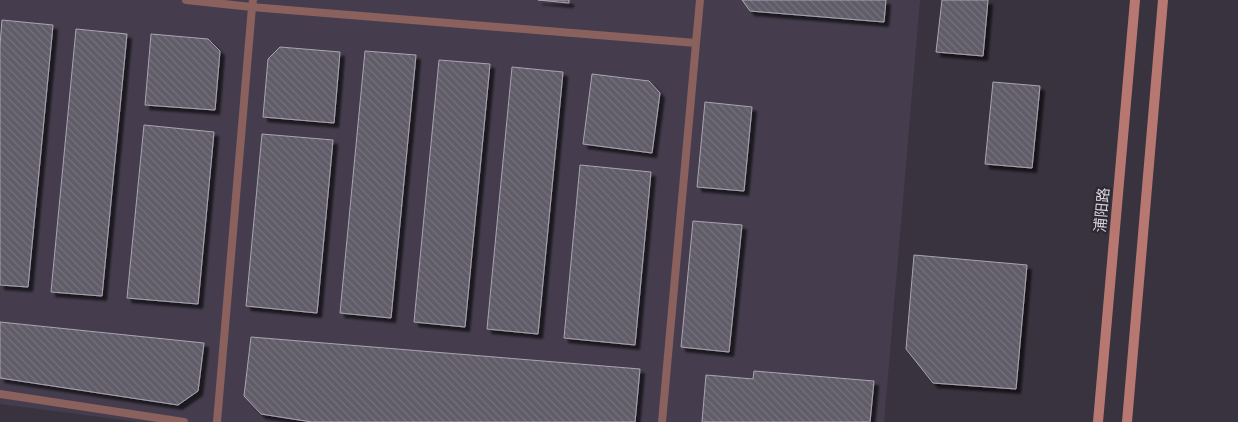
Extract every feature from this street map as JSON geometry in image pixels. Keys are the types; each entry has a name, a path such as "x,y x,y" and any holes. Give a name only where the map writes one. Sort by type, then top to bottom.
{"street":[{"name":"浦阳路","path":"1098,422 1135,0"},
{"path":"1126,422 1164,0"}],"lane":[{"path":"186,0 252,3 696,44"},
{"path":"662,422 700,0"},
{"path":"217,422 252,3"},
{"path":"0,394 184,422"}],"shaded area":[{"path":"0,0 920,0 884,422 138,422 0,404"}],"building":[{"path":"538,0 569,0 569,3"},
{"path":"742,0 886,0 884,22 750,11"},
{"path":"942,0 988,0 983,56 936,52"},
{"path":"2,20 53,25 28,287 0,285 0,45"},
{"path":"76,29 127,34 102,296 51,292"},
{"path":"151,34 208,39 220,51 215,110 145,105"},
{"path":"280,47 340,52 334,123 263,117 268,59"},
{"path":"365,51 416,55 391,318 340,313"},
{"path":"439,60 490,64 465,327 414,322"},
{"path":"512,67 563,72 538,334 487,329"},
{"path":"592,74 649,81 660,93 652,153 583,144"},
{"path":"993,82 1040,86 1032,168 985,164"},
{"path":"705,102 752,107 744,191 697,187"},
{"path":"144,125 214,132 198,304 127,298"},
{"path":"262,134 333,140 317,313 246,306"},
{"path":"580,165 651,172 635,345 564,338"},
{"path":"693,221 742,225 729,352 681,347"},
{"path":"914,255 1027,265 1016,389 933,383 906,349"},
{"path":"0,322 204,343 198,391 178,405 0,378"},
{"path":"251,337 640,369 635,422 312,422 261,414 244,396"},
{"path":"754,371 874,381 870,422 702,422 706,375 753,379"}]}
